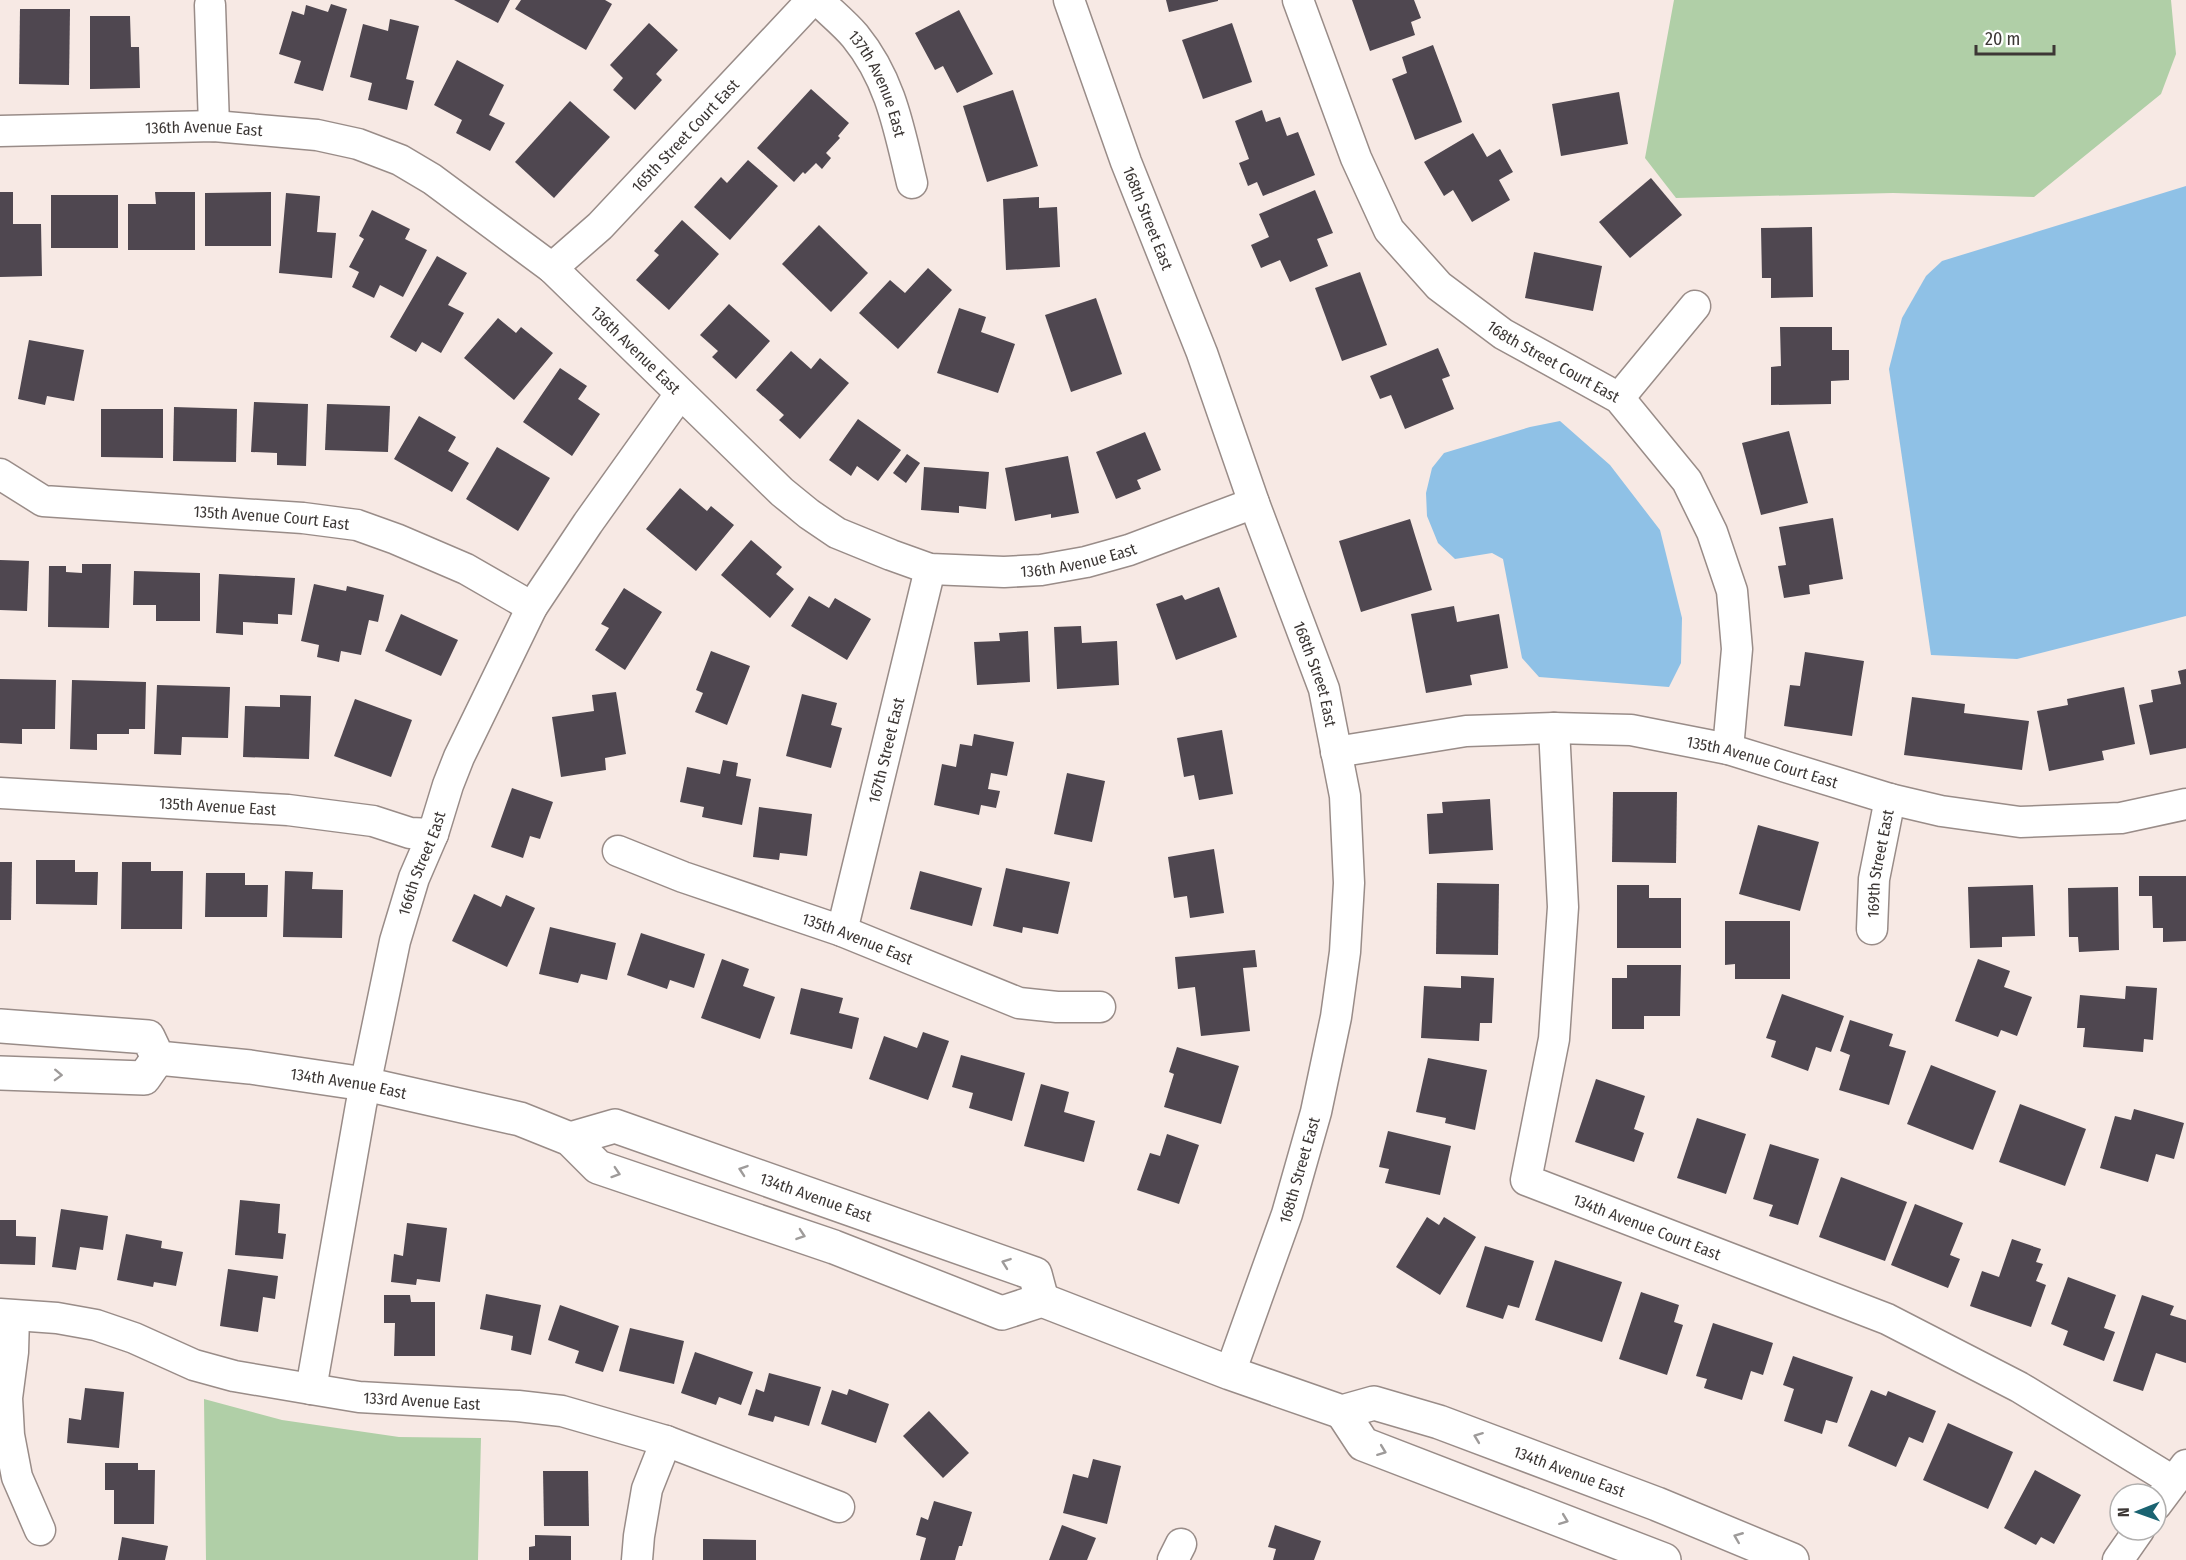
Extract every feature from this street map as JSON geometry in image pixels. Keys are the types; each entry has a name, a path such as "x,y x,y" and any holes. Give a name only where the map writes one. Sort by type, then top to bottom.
{"street":[{"name":"165th Street Court East","path":"552,268 600,226 812,0"},
{"name":"137th Avenue East","path":"818,0 854,35 877,67 894,106 912,183"},
{"name":"168th Street East","path":"1069,0 1122,152 1202,353 1254,503 1324,689 1345,796 1349,883 1345,952 1335,1017 1316,1112 1287,1214 1230,1373"},
{"name":"168th Street Court East","path":"1298,0 1356,158 1389,230 1439,286 1503,334 1619,398 1687,481 1712,532 1732,591 1737,649 1728,749"},
{"path":"210,5 214,126"},
{"name":"136th Avenue East","path":"0,131 214,126 316,135 358,144 400,160 432,179 552,268 782,492 809,514 837,533 930,569 1004,572 1041,570 1086,562 1129,550 1254,503"},
{"path":"1619,398 1695,306"},
{"name":"166th Street East","path":"311,1389 364,1084 395,941 414,878 433,834 448,785 459,757 532,607 588,523 680,394"},
{"name":"135th Avenue Court East","path":"0,474 43,501 303,518 357,525 396,538 466,569 532,607"},
{"name":"167th Street East","path":"842,931 930,569"},
{"name":"135th Avenue Court East","path":"1336,752 1466,730 1554,728 1631,730 1728,749 1890,799 1941,811 2020,822 2121,818 2186,804"},
{"name":"134th Avenue Court East","path":"1554,728 1563,907 1554,1039 1526,1180 1887,1319 2179,1473"},
{"name":"135th Avenue East","path":"0,793 288,810 373,820 410,832 433,834"},
{"name":"169th Street East","path":"1872,929 1874,879 1890,799"},
{"name":"135th Avenue East","path":"618,851 683,877 842,931 1019,1003 1057,1007 1100,1007"},
{"name":"134th Avenue East","path":"0,1026 41,1028 153,1047 250,1067 364,1084 520,1119 570,1139 598,1167 834,1247 1002,1313 1042,1300 1035,1274 615,1126 570,1139"},
{"path":"0,1073 144,1078 153,1047"},
{"path":"1042,1300 1230,1373 1342,1412 1363,1444 1664,1560"},
{"path":"7,1315 13,1352 7,1398 9,1435 17,1477 40,1530"},
{"name":"133rd Avenue East","path":"7,1315 57,1318 96,1325 134,1338 195,1365 234,1376 359,1397 518,1406 562,1411 666,1441 839,1507"},
{"name":"134th Avenue East","path":"1342,1412 1374,1403 1439,1422 1657,1504 1792,1560"},
{"path":"638,1560 639,1536 647,1489 666,1441"},
{"path":"2168,1488 2179,1473"},
{"path":"2118,1560 2131,1542"}],"green space":[{"path":"1674,0 2171,0 2176,54 2161,94 2034,197 1893,193 1676,198 1645,158"},
{"path":"204,1399 282,1420 399,1437 481,1438 478,1560 206,1560"}],"water":[{"path":"2186,186 2186,616 2017,659 1931,655 1889,369 1902,318 1926,276 1942,261"},
{"path":"1560,421 1610,465 1660,530 1682,618 1681,663 1669,687 1539,677 1522,658 1503,559 1492,553 1455,559 1438,543 1427,516 1426,493 1432,468 1444,453 1530,427"}],"building":[{"path":"454,0 510,0 498,23"},
{"path":"521,0 605,0 612,4 586,50 515,9"},
{"path":"1166,0 1218,0 1218,1 1169,12"},
{"path":"1352,0 1414,0 1421,18 1411,22 1415,35 1370,51"},
{"path":"331,4 347,9 323,91 294,83 301,61 279,54 292,11 304,15 306,5 328,12"},
{"path":"20,9 70,9 69,85 19,84"},
{"path":"959,10 993,74 957,93 943,66 935,70 915,33"},
{"path":"90,16 130,16 131,47 139,47 140,88 90,89"},
{"path":"390,19 419,26 406,79 414,81 407,110 368,100 372,83 350,77 363,24 388,31"},
{"path":"649,23 678,50 656,74 662,80 635,110 613,90 623,78 610,65"},
{"path":"1232,23 1252,82 1203,99 1182,40"},
{"path":"1433,45 1462,122 1415,140 1392,79 1407,73 1402,57"},
{"path":"457,60 504,85 489,115 505,123 490,151 456,133 462,120 434,105"},
{"path":"811,89 849,123 838,136 840,138 826,153 831,158 822,169 816,163 794,182 757,148"},
{"path":"1013,90 1038,166 987,182 963,106"},
{"path":"1619,92 1628,144 1561,156 1552,104"},
{"path":"570,101 610,137 554,198 515,162"},
{"path":"1262,110 1266,122 1280,117 1287,136 1298,132 1315,175 1263,196 1257,182 1248,186 1239,163 1249,159 1235,121"},
{"path":"1473,133 1487,157 1500,149 1513,172 1499,180 1510,200 1472,222 1453,190 1444,196 1424,162"},
{"path":"748,160 778,186 730,240 694,207 721,177 727,183"},
{"path":"1651,178 1682,215 1630,258 1599,222"},
{"path":"1315,190 1333,233 1317,239 1328,266 1290,282 1280,260 1261,268 1251,245 1269,237 1259,214"},
{"path":"0,192 13,192 13,224 41,224 42,276 0,277"},
{"path":"155,192 195,192 195,250 128,250 128,204 156,204"},
{"path":"271,192 271,246 205,246 205,193"},
{"path":"286,193 320,196 317,232 336,233 332,278 279,273"},
{"path":"51,195 118,195 118,248 51,248"},
{"path":"1039,197 1039,208 1057,207 1060,267 1006,270 1003,199"},
{"path":"372,210 410,229 405,239 427,250 403,297 380,285 374,298 352,287 359,272 349,267 364,239 359,236"},
{"path":"682,220 719,254 669,310 636,280 659,255 654,251"},
{"path":"819,225 868,273 831,312 782,264"},
{"path":"1812,227 1813,297 1771,298 1771,278 1762,278 1761,228"},
{"path":"1534,252 1602,266 1593,311 1525,298"},
{"path":"437,256 467,273 448,305 464,313 441,353 422,342 416,352 390,337"},
{"path":"928,268 952,290 898,349 859,313 890,280 905,293"},
{"path":"1360,272 1387,345 1342,361 1315,288"},
{"path":"1096,298 1122,374 1071,392 1045,315"},
{"path":"729,304 770,341 736,379 712,357 718,351 700,335"},
{"path":"959,308 986,317 981,332 1015,344 998,393 937,373"},
{"path":"498,318 516,333 521,327 553,353 514,400 464,358"},
{"path":"1780,327 1832,327 1832,350 1849,350 1849,380 1831,381 1831,404 1771,405 1771,367 1781,366"},
{"path":"29,340 84,350 74,401 47,396 45,405 18,399"},
{"path":"1438,348 1450,376 1442,379 1454,409 1405,429 1391,395 1380,399 1370,376"},
{"path":"791,351 811,369 820,358 849,383 800,439 779,420 784,415 756,390"},
{"path":"560,368 587,386 578,399 600,414 572,456 523,422"},
{"path":"254,402 308,404 306,466 277,465 277,453 251,452"},
{"path":"327,404 390,406 388,452 325,450"},
{"path":"174,407 237,409 236,462 173,461"},
{"path":"101,409 163,409 163,458 101,457"},
{"path":"419,416 456,437 448,451 469,463 452,492 394,459"},
{"path":"858,419 901,450 878,481 857,466 851,476 829,460"},
{"path":"1789,431 1808,503 1761,515 1742,443"},
{"path":"1145,432 1161,470 1137,480 1141,489 1116,499 1096,452"},
{"path":"497,447 550,478 518,531 466,499"},
{"path":"907,454 920,463 906,483 893,473"},
{"path":"1068,456 1079,513 1051,518 1051,514 1015,521 1005,468"},
{"path":"924,467 989,472 986,509 959,506 959,513 921,510"},
{"path":"680,488 707,511 711,506 734,525 696,571 646,529"},
{"path":"1833,518 1843,579 1809,585 1810,594 1784,598 1778,566 1786,565 1779,527"},
{"path":"1410,519 1432,590 1361,612 1339,541"},
{"path":"751,540 782,567 776,574 794,589 770,618 721,575"},
{"path":"0,560 29,561 27,611 0,610"},
{"path":"82,564 111,564 109,628 48,627 49,566 66,566 66,572 82,573"},
{"path":"134,571 200,573 200,621 156,621 156,605 133,605"},
{"path":"219,574 295,578 292,615 278,614 278,624 243,622 243,635 216,633"},
{"path":"314,584 346,591 347,586 384,595 378,622 369,620 361,655 341,651 339,662 317,657 319,645 301,641"},
{"path":"1219,587 1237,637 1176,660 1156,604 1182,595 1185,600"},
{"path":"624,588 662,612 625,670 595,650 609,628 601,624"},
{"path":"809,596 829,608 835,598 871,619 847,660 791,626"},
{"path":"1454,606 1457,622 1499,614 1508,668 1470,675 1472,685 1426,693 1411,614"},
{"path":"401,614 458,640 441,676 385,651"},
{"path":"1081,626 1082,643 1117,641 1119,685 1057,689 1054,627"},
{"path":"1028,631 1030,682 977,685 974,642 1000,641 999,633"},
{"path":"711,651 750,666 727,725 695,712 703,693 696,690"},
{"path":"1805,652 1864,661 1852,736 1784,726 1790,685 1800,686"},
{"path":"2186,669 2186,748 2150,755 2139,705 2153,702 2151,690 2181,684 2178,671"},
{"path":"0,679 56,680 55,729 22,729 22,744 0,743"},
{"path":"72,680 146,682 145,729 129,729 129,734 97,734 97,750 70,749"},
{"path":"157,685 230,687 228,738 182,737 181,755 154,754"},
{"path":"2124,687 2135,744 2102,751 2104,760 2049,771 2037,711 2068,705 2067,699"},
{"path":"616,692 626,754 605,758 606,770 561,777 552,717 594,711 592,695"},
{"path":"802,694 837,703 831,725 842,728 831,768 786,756"},
{"path":"280,695 311,696 309,759 243,757 245,706 280,707"},
{"path":"1912,697 1965,704 1964,713 2029,721 2022,770 1904,755"},
{"path":"355,699 412,720 391,777 334,756"},
{"path":"1222,730 1233,794 1199,800 1194,775 1184,777 1177,738"},
{"path":"974,734 1014,742 1007,776 991,773 988,789 1000,791 996,808 981,805 979,815 934,805 942,764 956,767 960,744 972,746"},
{"path":"723,760 738,763 736,776 751,779 742,825 702,817 704,807 680,802 687,767 720,774"},
{"path":"1067,773 1105,781 1092,842 1054,834"},
{"path":"512,788 553,802 540,839 530,836 523,858 491,847"},
{"path":"1613,792 1677,792 1676,863 1612,862"},
{"path":"1490,799 1493,850 1429,854 1427,814 1443,813 1442,802"},
{"path":"759,807 812,814 807,856 780,853 779,860 753,857"},
{"path":"1758,825 1819,842 1800,911 1739,894"},
{"path":"1214,849 1224,913 1190,918 1187,896 1174,898 1168,857"},
{"path":"36,860 75,860 75,872 98,872 97,905 36,904"},
{"path":"0,862 12,862 11,920 0,920"},
{"path":"122,862 151,862 151,871 183,871 182,929 121,929"},
{"path":"1006,868 1070,882 1058,934 1023,927 1022,933 993,926"},
{"path":"285,871 313,872 312,889 343,890 342,938 283,937"},
{"path":"920,871 982,888 972,926 910,909"},
{"path":"206,873 245,873 245,885 268,885 267,917 205,917"},
{"path":"2139,876 2186,876 2186,941 2163,942 2163,928 2153,928 2152,896 2139,896"},
{"path":"1437,883 1499,884 1498,955 1436,954"},
{"path":"1617,885 1649,885 1649,898 1681,898 1681,948 1617,948"},
{"path":"2033,885 2035,936 2002,937 2002,947 1970,948 1968,887"},
{"path":"2118,887 2119,950 2079,952 2078,937 2069,937 2068,888"},
{"path":"474,894 501,907 506,895 535,908 507,967 452,941"},
{"path":"1725,921 1790,921 1790,979 1735,979 1735,964 1725,965"},
{"path":"550,927 616,943 607,980 581,974 578,983 539,974"},
{"path":"641,933 705,954 694,988 670,980 667,989 627,975"},
{"path":"1255,950 1257,967 1243,968 1250,1031 1201,1036 1195,987 1178,989 1175,957"},
{"path":"722,959 749,969 743,986 775,997 760,1039 701,1018"},
{"path":"1978,959 2010,971 2004,987 2032,997 2017,1036 2001,1030 1998,1037 1955,1021"},
{"path":"1627,965 1681,965 1680,1016 1644,1016 1644,1029 1612,1029 1612,978 1627,978"},
{"path":"1461,976 1494,978 1492,1023 1480,1023 1479,1041 1421,1038 1424,986 1461,988"},
{"path":"2126,986 2157,988 2153,1040 2144,1039 2143,1052 2083,1047 2085,1028 2077,1028 2080,995 2125,999"},
{"path":"801,988 843,998 839,1013 859,1018 852,1049 790,1034"},
{"path":"1782,994 1844,1016 1831,1052 1816,1047 1808,1071 1771,1057 1776,1041 1766,1038"},
{"path":"1850,1020 1893,1034 1889,1046 1906,1051 1889,1105 1839,1090 1850,1055 1840,1051"},
{"path":"923,1032 949,1041 928,1100 869,1079 884,1036 917,1048"},
{"path":"1177,1047 1239,1066 1221,1124 1164,1107 1174,1074 1169,1072"},
{"path":"961,1055 1025,1073 1012,1121 969,1108 973,1093 952,1087"},
{"path":"1428,1058 1487,1070 1475,1130 1445,1123 1446,1118 1416,1112"},
{"path":"1931,1065 1996,1091 1973,1150 1907,1124"},
{"path":"1596,1079 1645,1096 1634,1129 1644,1133 1634,1162 1575,1142"},
{"path":"1041,1084 1069,1092 1064,1112 1095,1121 1084,1162 1024,1146"},
{"path":"2020,1104 2086,1129 2065,1186 1999,1162"},
{"path":"2134,1109 2184,1123 2174,1159 2156,1154 2148,1182 2100,1168 2115,1116 2131,1120"},
{"path":"1697,1118 1746,1134 1726,1194 1677,1178"},
{"path":"1388,1131 1451,1146 1440,1195 1385,1183 1389,1169 1379,1167"},
{"path":"1167,1134 1199,1145 1179,1204 1137,1190 1150,1153 1160,1156"},
{"path":"1770,1144 1819,1159 1798,1225 1769,1216 1773,1205 1753,1199"},
{"path":"1841,1177 1907,1202 1885,1261 1819,1237"},
{"path":"240,1200 280,1204 278,1233 286,1234 283,1259 235,1255"},
{"path":"1915,1204 1963,1223 1950,1255 1960,1259 1948,1288 1891,1265"},
{"path":"61,1209 108,1216 103,1250 80,1247 76,1270 52,1267"},
{"path":"1427,1217 1439,1225 1444,1217 1476,1237 1440,1295 1396,1267"},
{"path":"0,1220 16,1220 16,1236 36,1237 35,1265 0,1264"},
{"path":"407,1223 447,1228 440,1282 417,1279 416,1285 391,1282 394,1254 403,1256"},
{"path":"126,1234 162,1241 161,1248 183,1252 176,1286 154,1282 153,1287 117,1280"},
{"path":"2012,1239 2041,1249 2036,1262 2043,1264 2036,1281 2046,1285 2031,1327 1970,1306 1982,1271 1999,1277"},
{"path":"1485,1246 1534,1261 1519,1308 1508,1305 1503,1319 1466,1307"},
{"path":"1555,1260 1622,1282 1602,1342 1535,1320"},
{"path":"228,1269 278,1276 275,1299 263,1297 258,1332 220,1326"},
{"path":"2068,1277 2116,1295 2104,1328 2115,1332 2104,1361 2063,1345 2068,1331 2051,1324"},
{"path":"1641,1292 1679,1305 1674,1322 1683,1325 1667,1375 1619,1359"},
{"path":"486,1294 541,1305 531,1355 511,1350 513,1336 480,1329"},
{"path":"384,1295 410,1295 411,1302 435,1302 435,1356 394,1356 395,1323 384,1323"},
{"path":"2142,1295 2174,1306 2170,1315 2186,1320 2186,1363 2156,1353 2143,1391 2113,1381"},
{"path":"560,1305 619,1326 603,1372 575,1363 579,1351 548,1340"},
{"path":"1713,1323 1773,1343 1763,1375 1751,1371 1742,1400 1704,1388 1707,1379 1696,1376"},
{"path":"630,1328 684,1341 674,1384 619,1371"},
{"path":"695,1352 753,1372 741,1405 719,1397 716,1405 681,1393"},
{"path":"1793,1356 1853,1377 1837,1423 1826,1420 1822,1434 1784,1421 1794,1389 1783,1385"},
{"path":"769,1373 821,1387 809,1426 775,1416 773,1422 748,1415 756,1389 764,1392"},
{"path":"85,1388 124,1392 119,1448 67,1443 69,1418 81,1420"},
{"path":"849,1389 889,1404 876,1443 821,1424 832,1390 847,1395"},
{"path":"1871,1390 1886,1396 1888,1391 1936,1411 1923,1443 1909,1437 1896,1467 1848,1446"},
{"path":"929,1411 969,1453 943,1478 903,1436"},
{"path":"1948,1423 2013,1452 1988,1509 1923,1480"},
{"path":"1093,1459 1121,1466 1107,1524 1063,1513 1073,1474 1088,1478"},
{"path":"105,1463 138,1463 138,1470 155,1470 154,1524 114,1524 114,1490 105,1490"},
{"path":"2035,1470 2081,1495 2054,1544 2041,1537 2036,1545 2004,1528"},
{"path":"543,1471 588,1471 589,1526 544,1526"},
{"path":"934,1501 972,1512 962,1546 959,1546 955,1560 920,1560 926,1538 916,1535 921,1517 928,1520"},
{"path":"1062,1525 1096,1538 1087,1560 1049,1560"},
{"path":"1275,1525 1321,1541 1314,1560 1273,1560 1276,1549 1268,1547"},
{"path":"535,1535 571,1536 571,1560 529,1560 529,1547 535,1546"},
{"path":"122,1537 168,1546 165,1560 118,1560"},
{"path":"703,1539 756,1540 756,1560 703,1560"}]}
